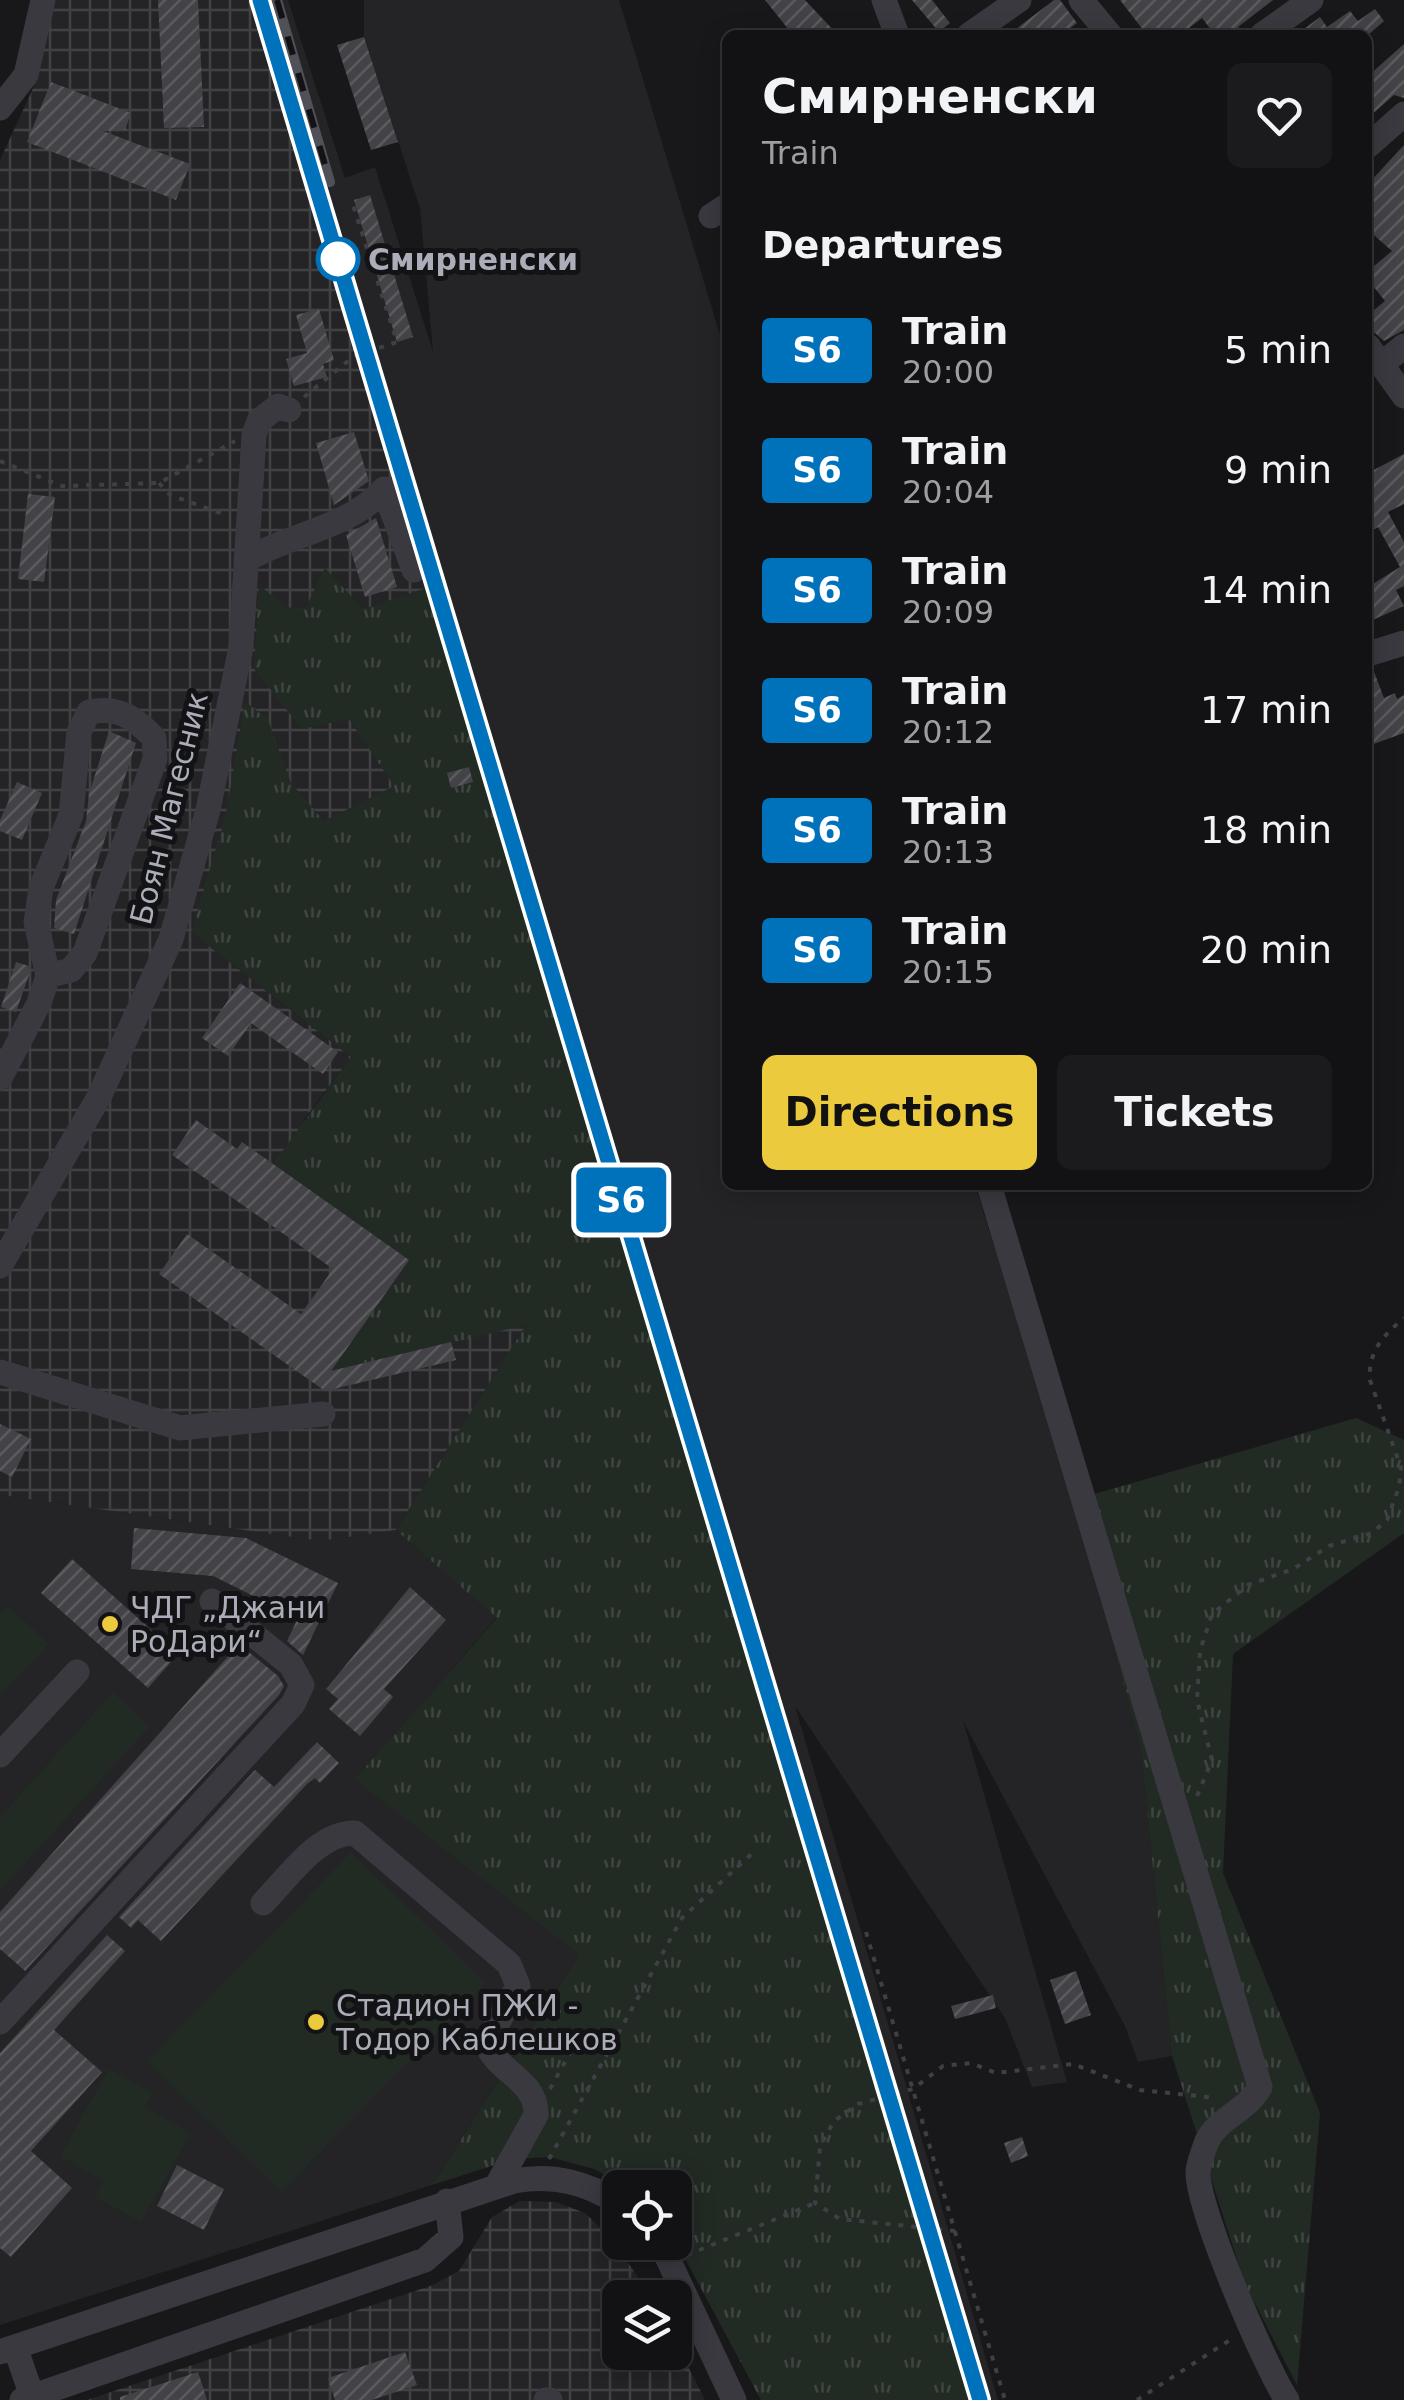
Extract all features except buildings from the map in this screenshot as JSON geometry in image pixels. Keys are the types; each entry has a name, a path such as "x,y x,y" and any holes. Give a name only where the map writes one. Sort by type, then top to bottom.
{"street":[{"path":"0,108 26,74 43,0"},
{"path":"884,0 895,30"},
{"path":"976,30 1019,0"},
{"path":"1081,0 1106,30"},
{"path":"1269,30 1311,0"},
{"path":"1372,142 1404,114"},
{"path":"1404,346 1375,355 1404,396"},
{"path":"254,436 259,421 278,406 289,410"},
{"name":"Боян Магесник","path":"0,1266 99,1097 171,939 208,810 241,647 254,436"},
{"path":"246,560 274,543 325,528 369,506 384,489 414,570"},
{"path":"1372,653 1404,643"},
{"path":"0,1078 39,1004 48,976 36,922 42,888 71,815 79,732 89,712 109,708 135,719 154,738 155,759 85,953 72,970 48,976"},
{"path":"991,1190 1260,2087 1251,2103 1223,2121 1208,2139 1198,2172 1219,2246 1257,2345 1287,2400"},
{"path":"0,1372 180,1428 323,1414"},
{"path":"2,2016 293,1704 302,1685 291,1666 212,1602"},
{"path":"0,1755 76,1672"},
{"path":"263,1903 325,1840 339,1832 355,1833 509,1964 518,1986 492,2033 490,2051 498,2064 529,2088 536,2115 496,2187"},
{"path":"448,2202 451,2237 425,2260 27,2398 8,2349 448,2202 496,2187 540,2176 571,2180 602,2195"},
{"path":"668,2260 734,2400"}],"path":[{"path":"289,410 354,356 397,342 352,202"},
{"path":"0,460 62,486 160,483 231,442 254,436"},
{"path":"160,483 170,495 216,510 248,528"},
{"path":"1195,1812 1212,1760 1198,1700 1200,1651 1212,1614 1248,1585 1293,1569 1329,1546 1372,1533 1386,1520 1402,1486 1401,1468 1370,1380 1369,1365 1385,1334 1404,1318"},
{"path":"540,2176 682,1918 756,1850"},
{"path":"866,1932 1005,2400"},
{"path":"536,2115 574,2046"},
{"path":"815,2204 820,2147 834,2120 858,2104 912,2089 944,2066 971,2063 996,2074 1073,2064 1140,2090 1191,2099 1220,2098"},
{"path":"692,2243 815,2204 840,2218 955,2231"},
{"path":"1137,2400 1233,2338 1257,2345"}],"shaded area":[{"path":"54,0 254,0 490,786 191,932 351,1057 303,1121 409,1260 332,1370 527,1324 396,1530 321,1541 0,1495 0,160 35,84"},
{"path":"254,0 288,0 345,178 375,167 433,352 420,208 364,37 364,0 619,0 722,341 722,1190 977,1190 1074,1500 1141,1750 1172,2056 1138,2062 1125,2026 963,1721 1067,2082 1032,2087 1005,2018 795,1706 998,2400 975,2400"},
{"path":"0,1495 321,1541 396,1530 497,1617 356,1779 579,1955 432,2185 0,2325"},
{"path":"520,2201 556,2202 585,2213 602,2229 602,2260 626,2260 640,2280 602,2280 602,2370 690,2370 705,2400 87,2400 433,2285 459,2271 492,2217"}],"green space":[{"path":"325,568 363,609 429,587 975,2400 761,2400 686,2260 692,2260 692,2170 602,2170 602,2173 550,2157 513,2159 432,2185 579,1955 355,1779 497,1618 396,1530 526,1325 331,1371 409,1260 273,1164 351,1057 191,932 225,818 245,701 268,720 291,783 324,821 394,786 349,719 302,729 254,669 259,585 286,607 305,609"},
{"path":"1356,1418 1404,1440 1404,1533 1233,1654 1223,1873 1320,2113 1297,2385 1245,2284 1172,2056 1141,1750 1074,1500"},
{"path":"8,1605 49,1644 0,1696 0,1614"},
{"path":"113,1692 150,1726 0,1891 0,1817"},
{"name":"Стадион ПЖИ - Тодор Каблешков","path":"351,1852 486,1983 281,2192 147,2061"},
{"path":"109,2069 153,2093 145,2107 191,2133 141,2222 95,2197 103,2181 60,2156"}],"railway":[{"path":"260,0 980,2400"},
{"path":"277,0 330,182"}],"train":[{"name":"S6","path":"260,0 980,2400"}],"place":[{"name":"Смирненски","path":"338,259"},
{"name":"ЧДГ „Джани РоДари“","path":"110,1624"},
{"name":"Стадион ПЖИ - Тодор Каблешков","path":"316,2022"}]}
